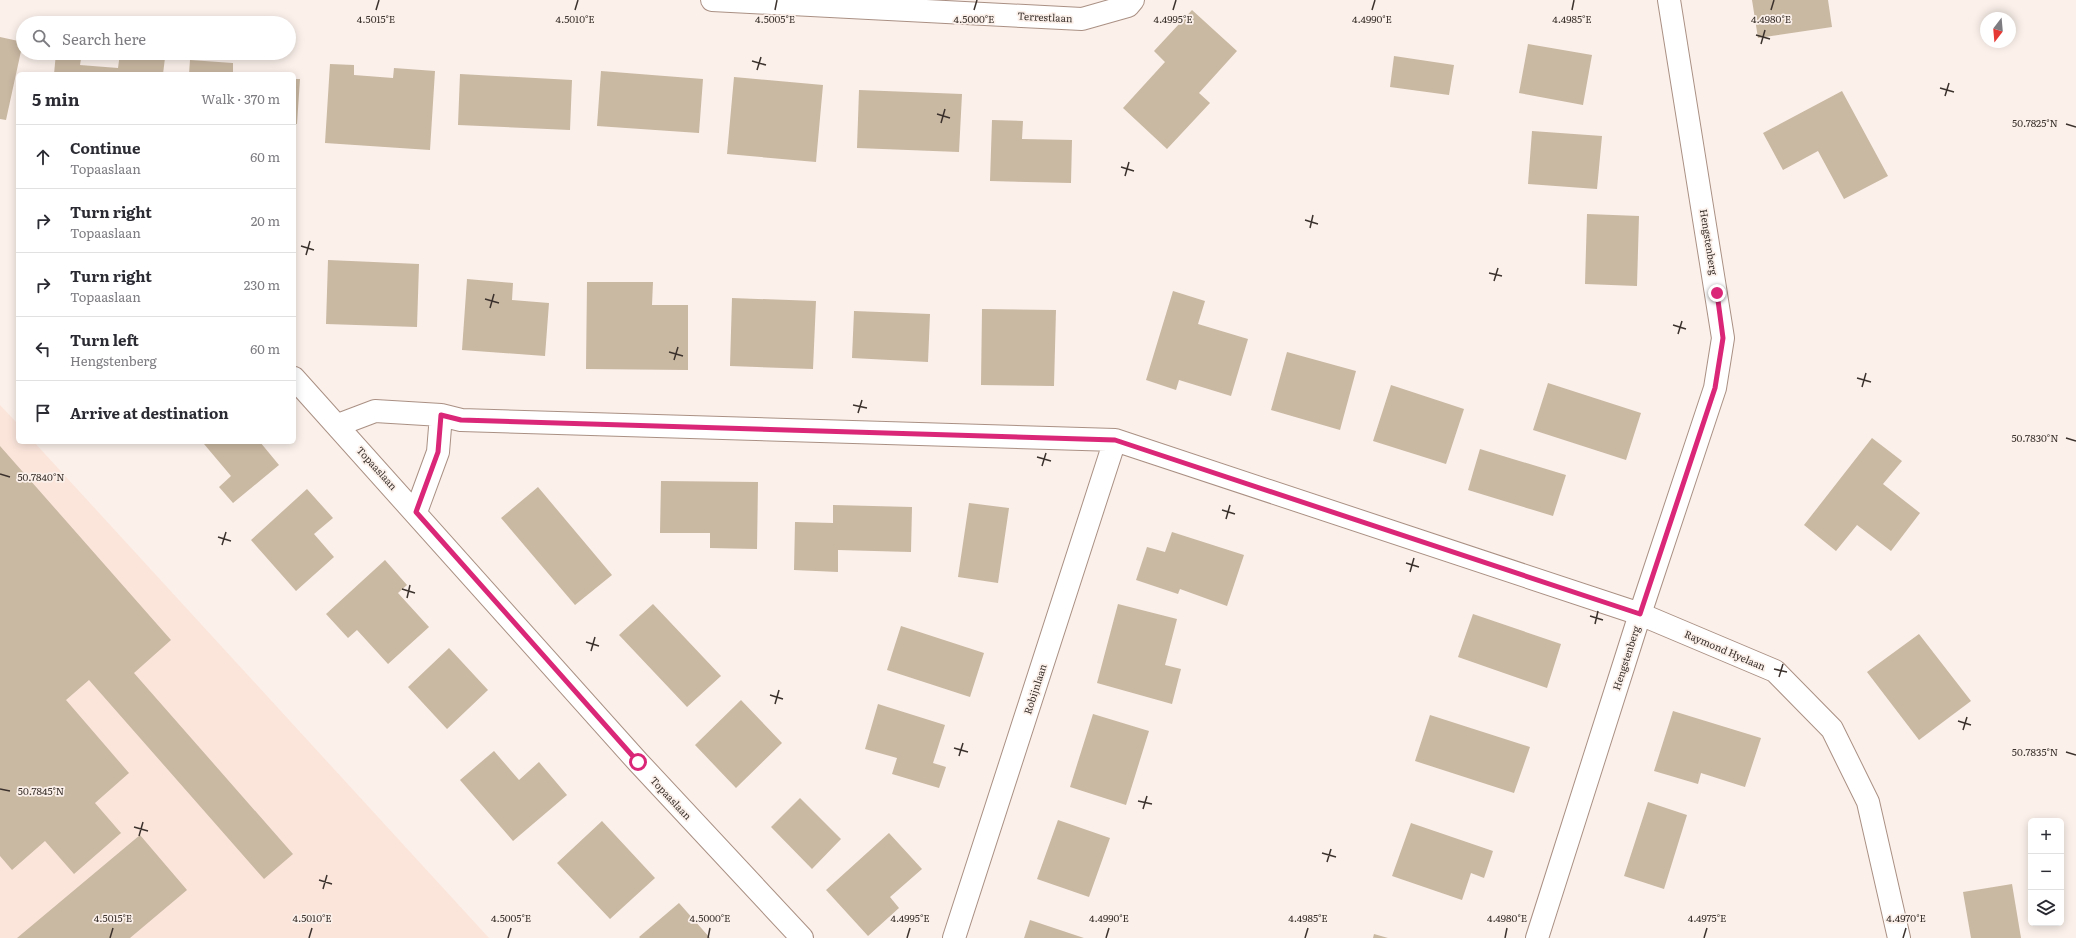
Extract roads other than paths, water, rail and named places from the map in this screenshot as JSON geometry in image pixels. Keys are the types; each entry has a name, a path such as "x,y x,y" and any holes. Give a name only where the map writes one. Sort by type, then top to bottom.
{"street":[{"name":"Terrestlaan","path":"712,0 1082,19 1128,6 1133,0"},
{"name":"Hengstenberg","path":"1537,938 1640,614 1715,388 1723,338 1669,0"},
{"name":"Topaaslaan","path":"296,380 416,512 638,762 802,938"},
{"path":"338,425 375,411 441,415 469,420 1115,440 1640,614"},
{"path":"416,512 438,452 441,415"},
{"name":"Robijnlaan","path":"954,938 1115,440"},
{"name":"Raymond Hyelaan","path":"1640,614 1775,671 1832,729 1868,802 1899,938"}]}
